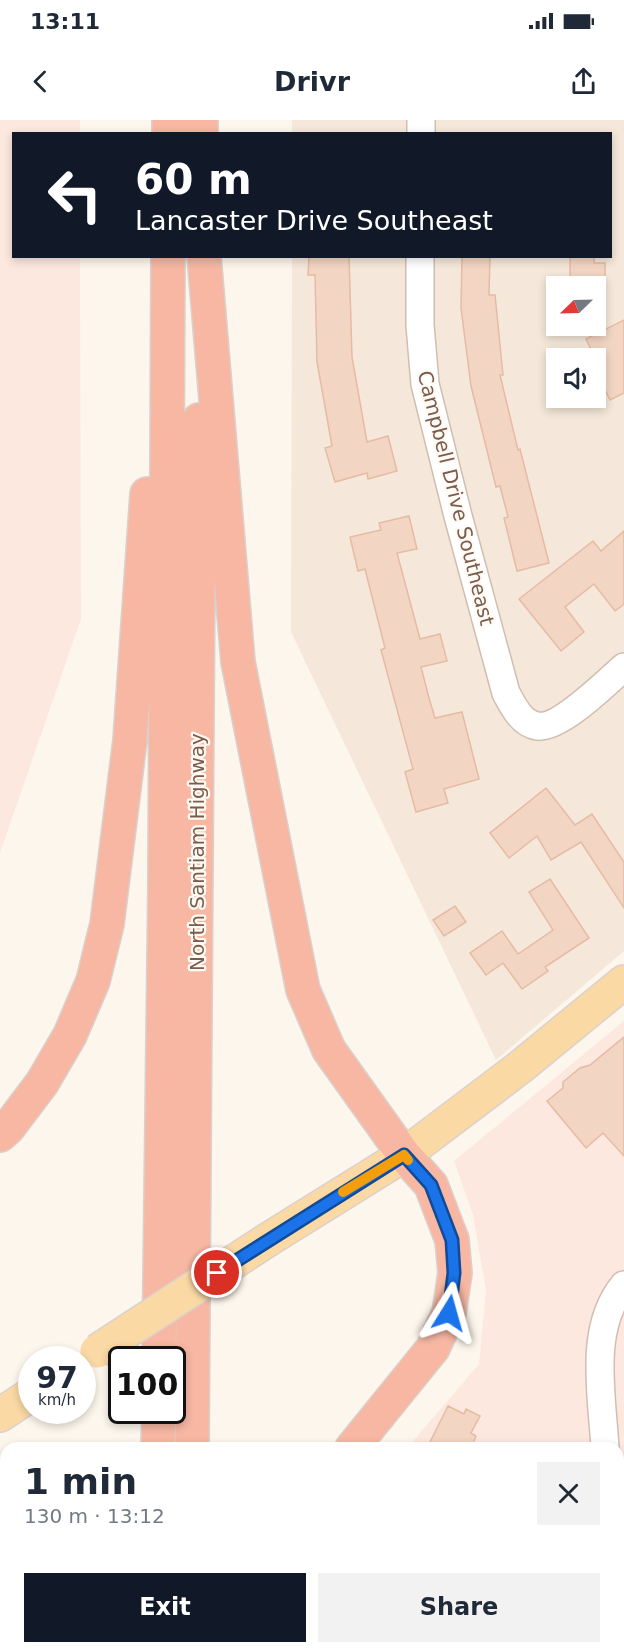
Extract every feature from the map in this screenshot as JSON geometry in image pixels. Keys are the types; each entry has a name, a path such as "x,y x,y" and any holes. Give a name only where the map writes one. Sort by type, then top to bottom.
{"highway":[{"name":"North Santiam Highway","path":"159,1346 165,879 168,258"},
{"name":"North Santiam Highway","path":"192,1442 202,258"},
{"path":"202,258 238,662 303,990 329,1050 404,1155 431,1185 452,1240 454,1273 449,1313 434,1348 357,1442"},
{"path":"0,1135 8,1128 42,1083 70,1035 93,981 107,924 130,740 147,491 167,380"},
{"path":"159,1424 159,1442"}],"main road":[{"path":"96,1352 269,1239 404,1155 618,992"},
{"path":"0,1415 18,1403"}],"street":[{"name":"Campbell Drive Southeast","path":"420,258 421,336 425,384 506,693 514,708 523,718 536,726 547,726 559,720 624,667"},
{"path":"605,1442 600,1348 603,1323 610,1305 624,1285"}],"shaded area":[{"path":"0,120 80,120 80,132 12,132 12,258 80,258 81,619 0,853"},
{"path":"292,120 624,120 624,951 496,1060 291,632 292,258 612,258 612,132 292,132"},
{"path":"624,1021 624,1442 412,1442 479,1364 486,1290 473,1215 454,1161"}],"building":[{"path":"309,258 349,258 352,357 367,442 388,436 397,471 368,479 367,473 335,482 325,448 332,446 317,362 315,275 308,275"},
{"path":"462,258 490,258 489,295 495,295 503,375 500,375 549,563 517,571 504,518 508,517 500,486 496,487 471,386 461,308"},
{"path":"570,258 594,258 594,263 605,263 605,276 570,276"},
{"path":"624,320 624,393 610,400 606,392 606,348 590,348 586,339 592,336 606,336 606,329"},
{"path":"409,516 417,549 397,553 420,639 440,634 447,661 421,667 429,698 435,718 462,712 479,779 444,789 448,803 416,812 405,772 413,769 381,650 385,648 365,569 358,571 350,537 381,530 379,523"},
{"path":"624,531 624,604 615,611 594,584 565,607 584,632 561,651 519,599 593,541 601,551"},
{"path":"546,788 575,825 592,814 624,862 624,908 581,842 551,860 537,836 509,858 490,833"},
{"path":"550,879 589,938 545,967 548,971 522,989 503,963 486,975 470,953 502,931 518,954 553,930 529,892"},
{"path":"455,906 466,922 444,936 433,920"},
{"path":"624,1037 624,1156 603,1133 586,1148 547,1101 563,1088 563,1082 580,1068 590,1065"},
{"path":"448,1406 464,1414 466,1409 480,1416 471,1433 476,1436 474,1442 430,1442"}],"slow traffic":[{"path":"343,1192 404,1155 408,1160"}],"route":[{"path":"217,1273 404,1155 431,1185 452,1240 454,1273 449,1313"}]}
